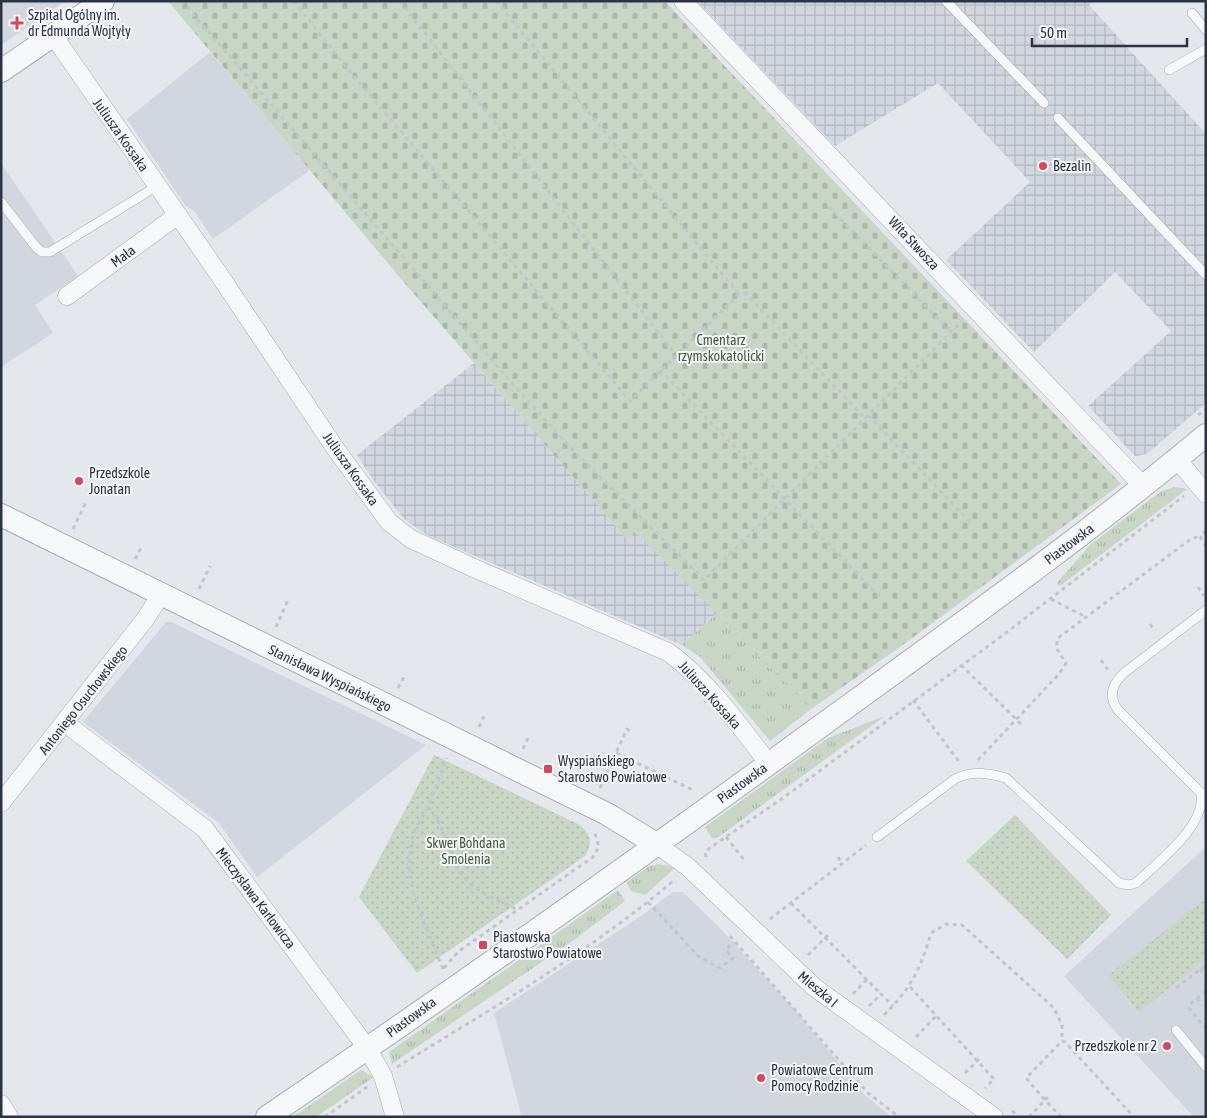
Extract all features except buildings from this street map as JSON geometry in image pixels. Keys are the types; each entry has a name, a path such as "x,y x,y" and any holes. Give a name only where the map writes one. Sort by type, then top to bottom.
{"street":[{"name":"Wita Stwosza","path":"683,1 1144,487"},
{"path":"1,71 100,2"},
{"name":"Juliusza Kossaka","path":"53,35 178,215 335,448 389,522 411,539 443,554 668,652 685,665 704,685 769,764"},
{"name":"Mała","path":"68,296 178,215"},
{"name":"Piastowska","path":"267,1117 769,764 1068,546 1144,487 1206,435"},
{"path":"1177,459 1202,490"},
{"name":"Stanisława Wyspiańskiego","path":"1,515 607,814 656,844"},
{"name":"Antoniego Osuchowskiego","path":"1,802 65,724 146,618 161,594"},
{"name":"Mieczysława Karłowicza","path":"65,724 205,829 367,1048 383,1076 395,1117"},
{"name":"Mieszka I","path":"656,844 688,867 814,987 999,1111"},
{"path":"1,1104 9,1117"}],"lane":[{"path":"946,1 1044,104"},
{"path":"1192,13 1206,30"},
{"path":"1169,70 1206,49"},
{"path":"1058,118 1206,276"},
{"path":"1,202 36,247 42,252 50,252 157,186"},
{"path":"877,837 955,778 968,772 986,772 1006,778 1119,883 1136,884 1196,825 1204,802 1201,794 1118,710 1114,704 1112,688 1116,680 1124,673 1206,610"},
{"path":"1176,1030 1206,1066"}],"path":[{"path":"182,1 517,388 572,449 704,580 976,309"},
{"path":"294,1 342,62 630,401 739,294 745,293 971,523"},
{"path":"400,1 676,355"},
{"path":"496,1 739,294"},
{"path":"828,208 951,332"},
{"path":"660,370 880,597"},
{"path":"706,864 705,852 1202,490"},
{"path":"71,532 86,502"},
{"path":"913,700 968,772 1066,663 1056,648 1058,638 1191,539 1200,536 1206,531"},
{"path":"1200,536 1206,547"},
{"path":"133,563 142,546"},
{"path":"197,595 210,566"},
{"path":"1198,587 1206,598"},
{"path":"1051,599 1086,617"},
{"path":"274,632 288,600"},
{"path":"962,666 1021,724"},
{"path":"396,693 404,677"},
{"path":"476,733 484,716"},
{"path":"597,793 627,729 630,731"},
{"path":"520,755 528,738"},
{"path":"442,751 448,755 428,808 413,834 409,865 414,898 442,969"},
{"path":"616,754 700,794 694,798"},
{"path":"428,808 439,820 458,870 468,881 485,894 518,910"},
{"path":"459,951 593,857 599,847 594,831"},
{"path":"726,837 745,861"},
{"path":"766,922 877,837"},
{"path":"838,857 842,863"},
{"path":"324,1117 383,1076 493,1009 648,902 672,882 680,886"},
{"path":"648,902 698,956 720,968 732,958 726,950 734,942"},
{"path":"791,903 894,1006"},
{"path":"883,1016 910,987 925,953 931,933 946,924 962,925 1054,1008 1062,1025 1062,1041 1026,1078 1047,1098 1061,1117"},
{"path":"730,935 734,942 868,1092 899,1117"},
{"path":"806,958 826,936"},
{"path":"799,952 812,963"},
{"path":"1176,988 1206,964"},
{"path":"1200,969 1206,976"},
{"path":"852,994 868,978"},
{"path":"910,987 994,1079 983,1090 990,1095"},
{"path":"845,989 858,998"},
{"path":"1206,991 1190,1004 1189,1008 1206,1029"},
{"path":"869,1006 881,994"},
{"path":"1197,998 1202,1005"},
{"path":"863,1002 890,1022"},
{"path":"921,1044 914,1039 937,1015"},
{"path":"1062,1041 1134,1117"},
{"path":"963,1076 978,1060"},
{"path":"956,1070 970,1080"},
{"path":"1029,1117 1047,1098"},
{"path":"999,1111 1019,1117"}],"shaded area":[{"name":"Szpital Ogólny im. dr Edmunda Wojtyły","path":"1,1 65,1 1,45"},
{"path":"702,1 1094,1 1089,5 1206,134 1206,403 1147,454 1135,456 1088,406 1171,331 1115,272 1034,352 946,260 1030,182 938,83 835,146 699,3"},
{"path":"210,52 310,170 213,239 195,212 185,205 127,119"},
{"path":"1,163 78,276 35,305 53,333 1,367"},
{"path":"474,363 627,539 636,532 717,613 682,645 429,536 405,520 374,481 357,455"},
{"path":"166,622 171,622 426,745 257,877 219,823 83,722"},
{"name":"Przedszkole nr 2","path":"1206,847 1206,1117 1194,1117 1064,976"},
{"path":"673,892 683,892 719,927 794,1009 866,1096 892,1117 522,1117 494,1013 641,916"}],"green space":[{"name":"Cmentarz rzymskokatolicki","path":"168,1 665,1 1121,484 900,647 811,709 636,532 627,539 402,280"},
{"path":"1174,487 1187,489 1060,586 1057,583 1090,545 1160,492"},
{"path":"717,613 811,709 770,741 700,657 682,645"},
{"path":"885,716 717,838 712,838 705,827 828,738"},
{"name":"Skwer Bohdana Smolenia","path":"434,755 580,825 587,832 590,843 585,856 417,973 359,897"},
{"path":"1015,815 1111,915 1067,959 966,861"},
{"path":"659,864 675,868 645,895 631,891 626,882 650,866"},
{"path":"618,890 625,901 574,940 392,1064 389,1052"},
{"path":"1206,898 1206,959 1139,1012 1109,975"},
{"path":"361,1070 374,1077 316,1117 293,1117"}],"place":[{"name":"Szpital Ogólny im. dr Edmunda Wojtyły","path":"17,23"},
{"name":"Bezalin","path":"1043,166"},
{"name":"Przedszkole Jonatan","path":"79,481"},
{"name":"Wyspiańskiego Starostwo Powiatowe","path":"548,769"},
{"name":"Piastowska Starostwo Powiatowe","path":"483,945"},
{"name":"Przedszkole nr 2","path":"1167,1046"},
{"name":"Powiatowe Centrum Pomocy Rodzinie","path":"761,1078"}]}
